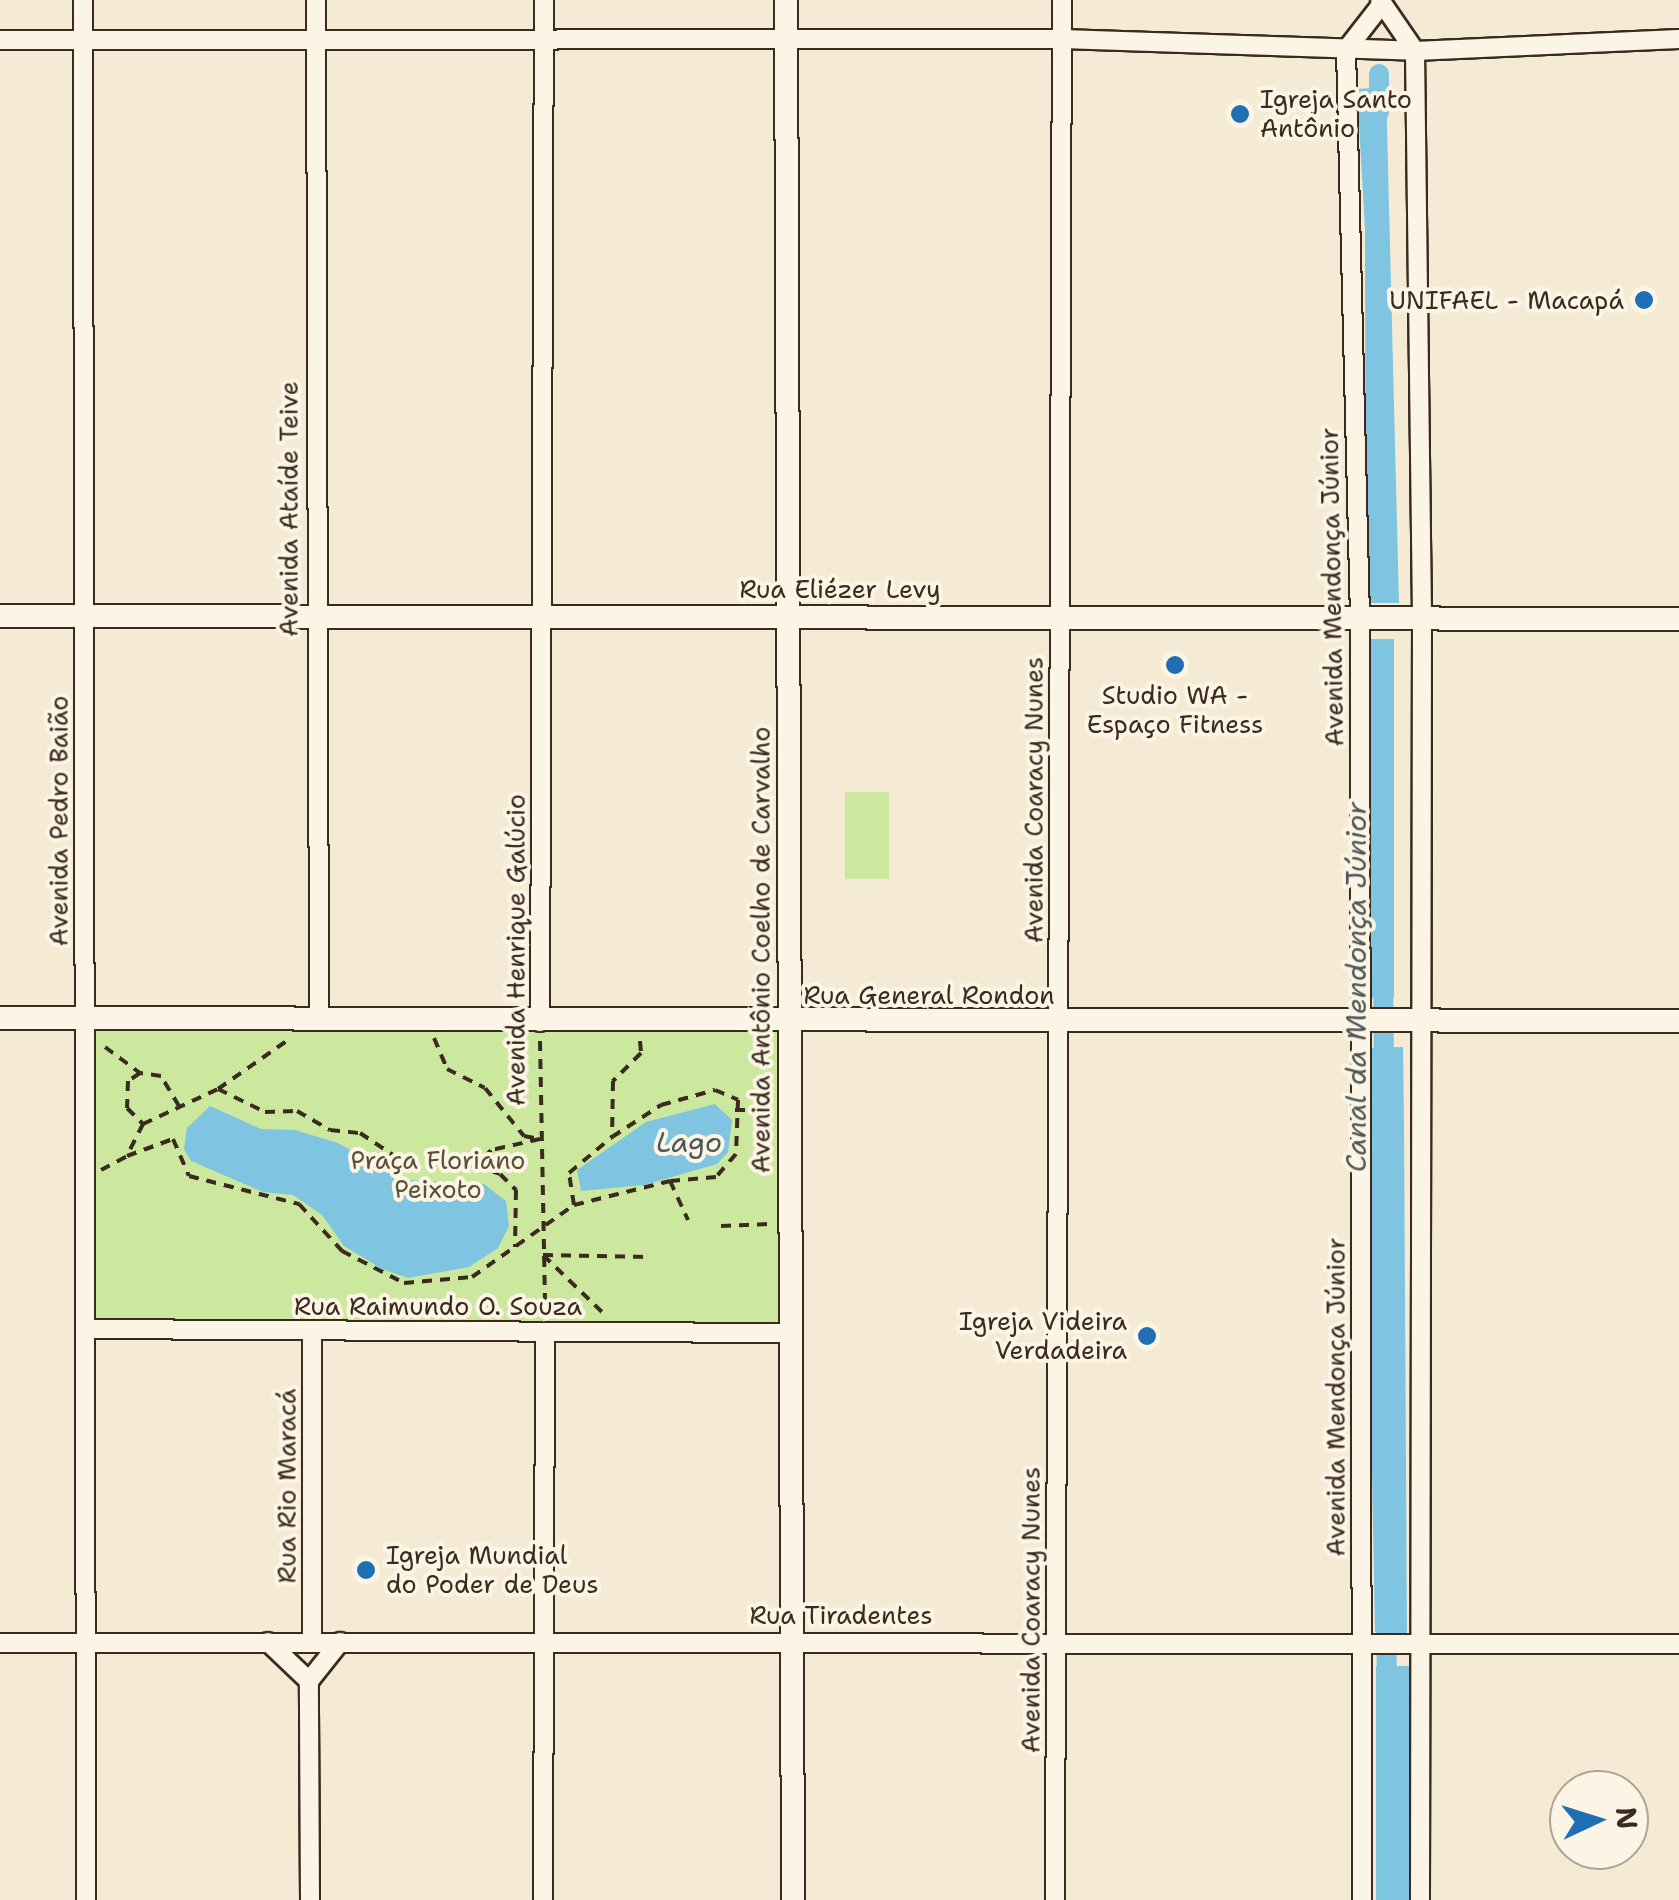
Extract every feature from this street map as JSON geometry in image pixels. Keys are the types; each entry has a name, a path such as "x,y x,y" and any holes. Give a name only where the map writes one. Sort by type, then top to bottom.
{"street":[{"name":"Avenida Pedro Baião","path":"83,0 86,1900"},
{"name":"Avenida Ataíde Teive","path":"316,0 314,616 318,1019"},
{"name":"Avenida Henrique Galúcio","path":"540,1022 544,0"},
{"name":"Avenida Antônio Coelho de Carvalho","path":"786,0 793,1900"},
{"name":"Avenida Coaracy Nunes","path":"1055,1900 1062,0"},
{"path":"1346,50 1380,2 1415,51 1411,618 1413,1646 1420,1900"},
{"path":"0,40 1062,39 1415,51 1679,39"},
{"name":"Avenida Mendonça Júnior","path":"1346,50 1364,618 1368,1646 1362,1900"},
{"name":"Rua Eliézer Levy","path":"0,616 1679,618"},
{"name":"Rua General Rondon","path":"0,1018 85,1025 318,1019 789,1023 1679,1021"},
{"name":"Rua Raimundo O. Souza","path":"85,1330 790,1332"},
{"name":"Rua Rio Maracá","path":"312,1331 312,1642"},
{"path":"543,1900 545,1332"},
{"name":"Rua Tiradentes","path":"1,1643 792,1638 1368,1646 1679,1644"},
{"path":"268,1642 308,1681"},
{"path":"310,1900 308,1681 340,1642"}],"path":[{"path":"426,1020 446,1069 485,1088 524,1136 540,1139"},
{"path":"612,1137 613,1081 641,1052 639,1021"},
{"name":"Avenida Henrique Galúcio","path":"540,1022 545,1332"},
{"path":"85,1025 140,1074"},
{"path":"127,1156 143,1124 218,1089 290,1039"},
{"path":"143,1124 129,1116 123,1096 128,1081 140,1074 161,1076 179,1106"},
{"path":"218,1089 265,1112 297,1111 330,1130 360,1132 408,1164 476,1166 500,1174 516,1190 515,1247"},
{"path":"574,1205 569,1173 612,1137 661,1105 715,1090 738,1100 735,1110"},
{"path":"735,1110 790,1110"},
{"path":"85,1179 127,1156 173,1139 189,1176 300,1204 342,1252 404,1283 472,1277 574,1205 670,1181 716,1177 736,1154 741,1118 735,1110"},
{"path":"476,1166 491,1150 540,1139"},
{"path":"670,1181 688,1220"},
{"path":"721,1226 790,1224"},
{"path":"542,1256 649,1257"},
{"path":"542,1256 622,1332"}],"green space":[{"path":"845,792 889,792 889,879 845,879"},
{"name":"Praça Floriano Peixoto","path":"85,1018 789,1018 789,1329 85,1329"}],"water":[{"path":"1386,87 1399,603 1366,603 1365,230 1357,89"},
{"path":"1364,639 1394,639 1394,998 1364,998"},
{"path":"1403,1047 1407,1634 1375,1632 1364,1048"},
{"name":"Lago","path":"715,1104 732,1120 728,1152 717,1164 644,1185 581,1191 577,1170 646,1122"},
{"path":"210,1106 261,1129 295,1130 338,1143 408,1180 484,1184 506,1201 509,1226 498,1248 469,1267 408,1278 382,1269 344,1246 322,1215 293,1195 263,1192 191,1161 184,1149 187,1128"},
{"path":"1376,1666 1411,1666 1411,1900 1376,1900"}],"waterway":[{"name":"Canal da Mendonça Júnior","path":"1379,74 1379,112"},
{"name":"Canal da Mendonça Júnior","path":"1383,971 1384,1072"},
{"name":"Canal da Mendonça Júnior","path":"1386,1606 1387,1692"}],"place":[{"name":"Igreja Santo Antônio","path":"1240,114"},
{"name":"UNIFAEL - Macapá","path":"1644,300"},
{"name":"Studio WA - Espaço Fitness","path":"1175,665"},
{"name":"Igreja Videira Verdadeira","path":"1147,1336"},
{"name":"Igreja Mundial do Poder de Deus","path":"366,1570"}]}
